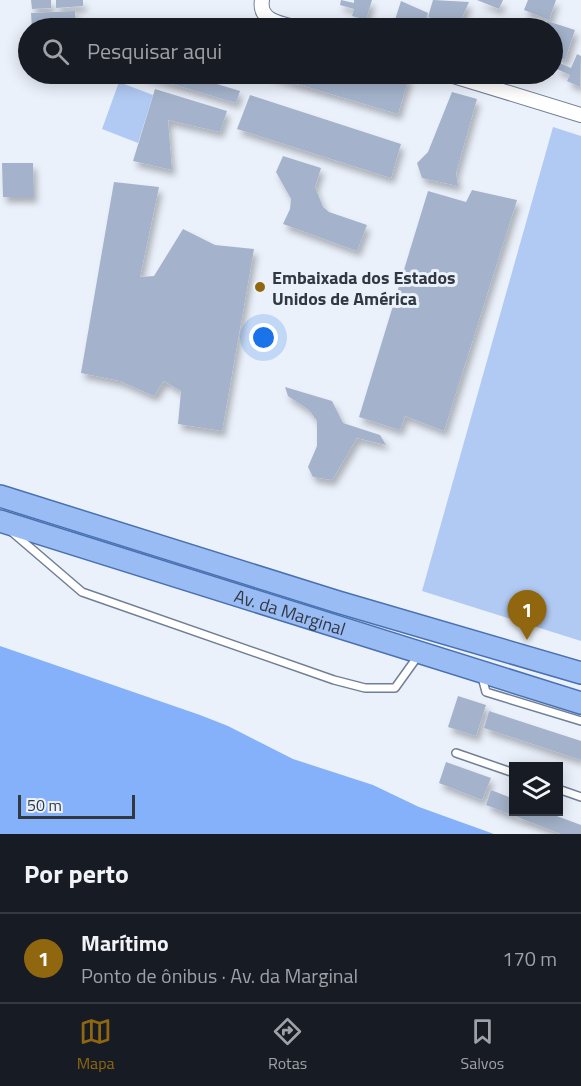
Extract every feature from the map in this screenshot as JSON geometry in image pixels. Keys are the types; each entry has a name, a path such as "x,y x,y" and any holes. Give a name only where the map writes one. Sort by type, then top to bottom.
{"main road":[{"name":"Av. da Marginal","path":"0,496 347,605 581,674"},
{"name":"Av. da Marginal","path":"0,521 581,703"}],"street":[{"path":"262,0 262,10 266,16 272,18"},
{"path":"480,84 581,115"}],"lane":[{"path":"0,521 82,592 334,680 365,688 395,688 421,652"},
{"path":"480,672 486,692 581,722"},
{"path":"456,753 509,772"},
{"path":"563,791 581,797"}],"shaded area":[{"path":"118,84 153,95 138,143 102,129"},
{"path":"553,127 581,136 581,641 422,591"}],"water":[{"path":"0,646 200,715 228,726 293,759 373,785 419,807 494,834 0,834"}],"building":[{"path":"31,0 51,0 51,8 32,9"},
{"path":"56,0 83,0 83,6 56,8"},
{"path":"341,0 354,3 354,0 372,0 367,18 352,16 354,9 340,5"},
{"path":"433,0 469,2 462,18 428,17"},
{"path":"477,0 503,0 499,9"},
{"path":"528,0 556,0 550,18 524,10"},
{"path":"401,1 428,13 427,18 396,18"},
{"path":"75,11 75,18 31,18 31,13"},
{"path":"563,26 575,30 565,60 563,59"},
{"path":"577,54 581,56 580,87 567,81 570,75 563,72 563,64 571,68"},
{"path":"172,84 217,84 240,91 236,103"},
{"path":"298,84 407,84 398,114"},
{"path":"155,89 227,111 220,132 168,120 172,170 133,161"},
{"path":"452,92 477,99 456,173 458,186 422,178 417,163 428,152"},
{"path":"250,95 401,144 391,178 237,129"},
{"path":"283,156 321,168 315,187 323,207 329,212 367,225 357,251 283,224 290,209 291,199 276,172"},
{"path":"2,163 33,163 34,197 3,197"},
{"path":"114,182 159,187 140,277 154,276 183,229 215,245 254,249 222,431 178,424 181,391 164,381 154,396 120,381 81,373"},
{"path":"472,190 517,200 444,431 405,416 400,430 359,417 428,191 466,202"},
{"path":"285,387 332,401 343,423 380,435 386,445 357,438 332,480 313,477 308,467 317,446 317,421 309,410 288,396"},
{"path":"458,696 486,705 476,736 448,727"},
{"path":"489,711 581,741 581,760 484,728"},
{"path":"446,762 491,778 482,800 439,783"},
{"path":"491,790 509,797 509,814 486,805"},
{"path":"514,816 557,816 581,825 581,834 561,834"}],"place":[{"name":"Embaixada dos Estados Unidos de América","path":"260,287"},
{"name":"Marítimo","path":"527,640"}]}
